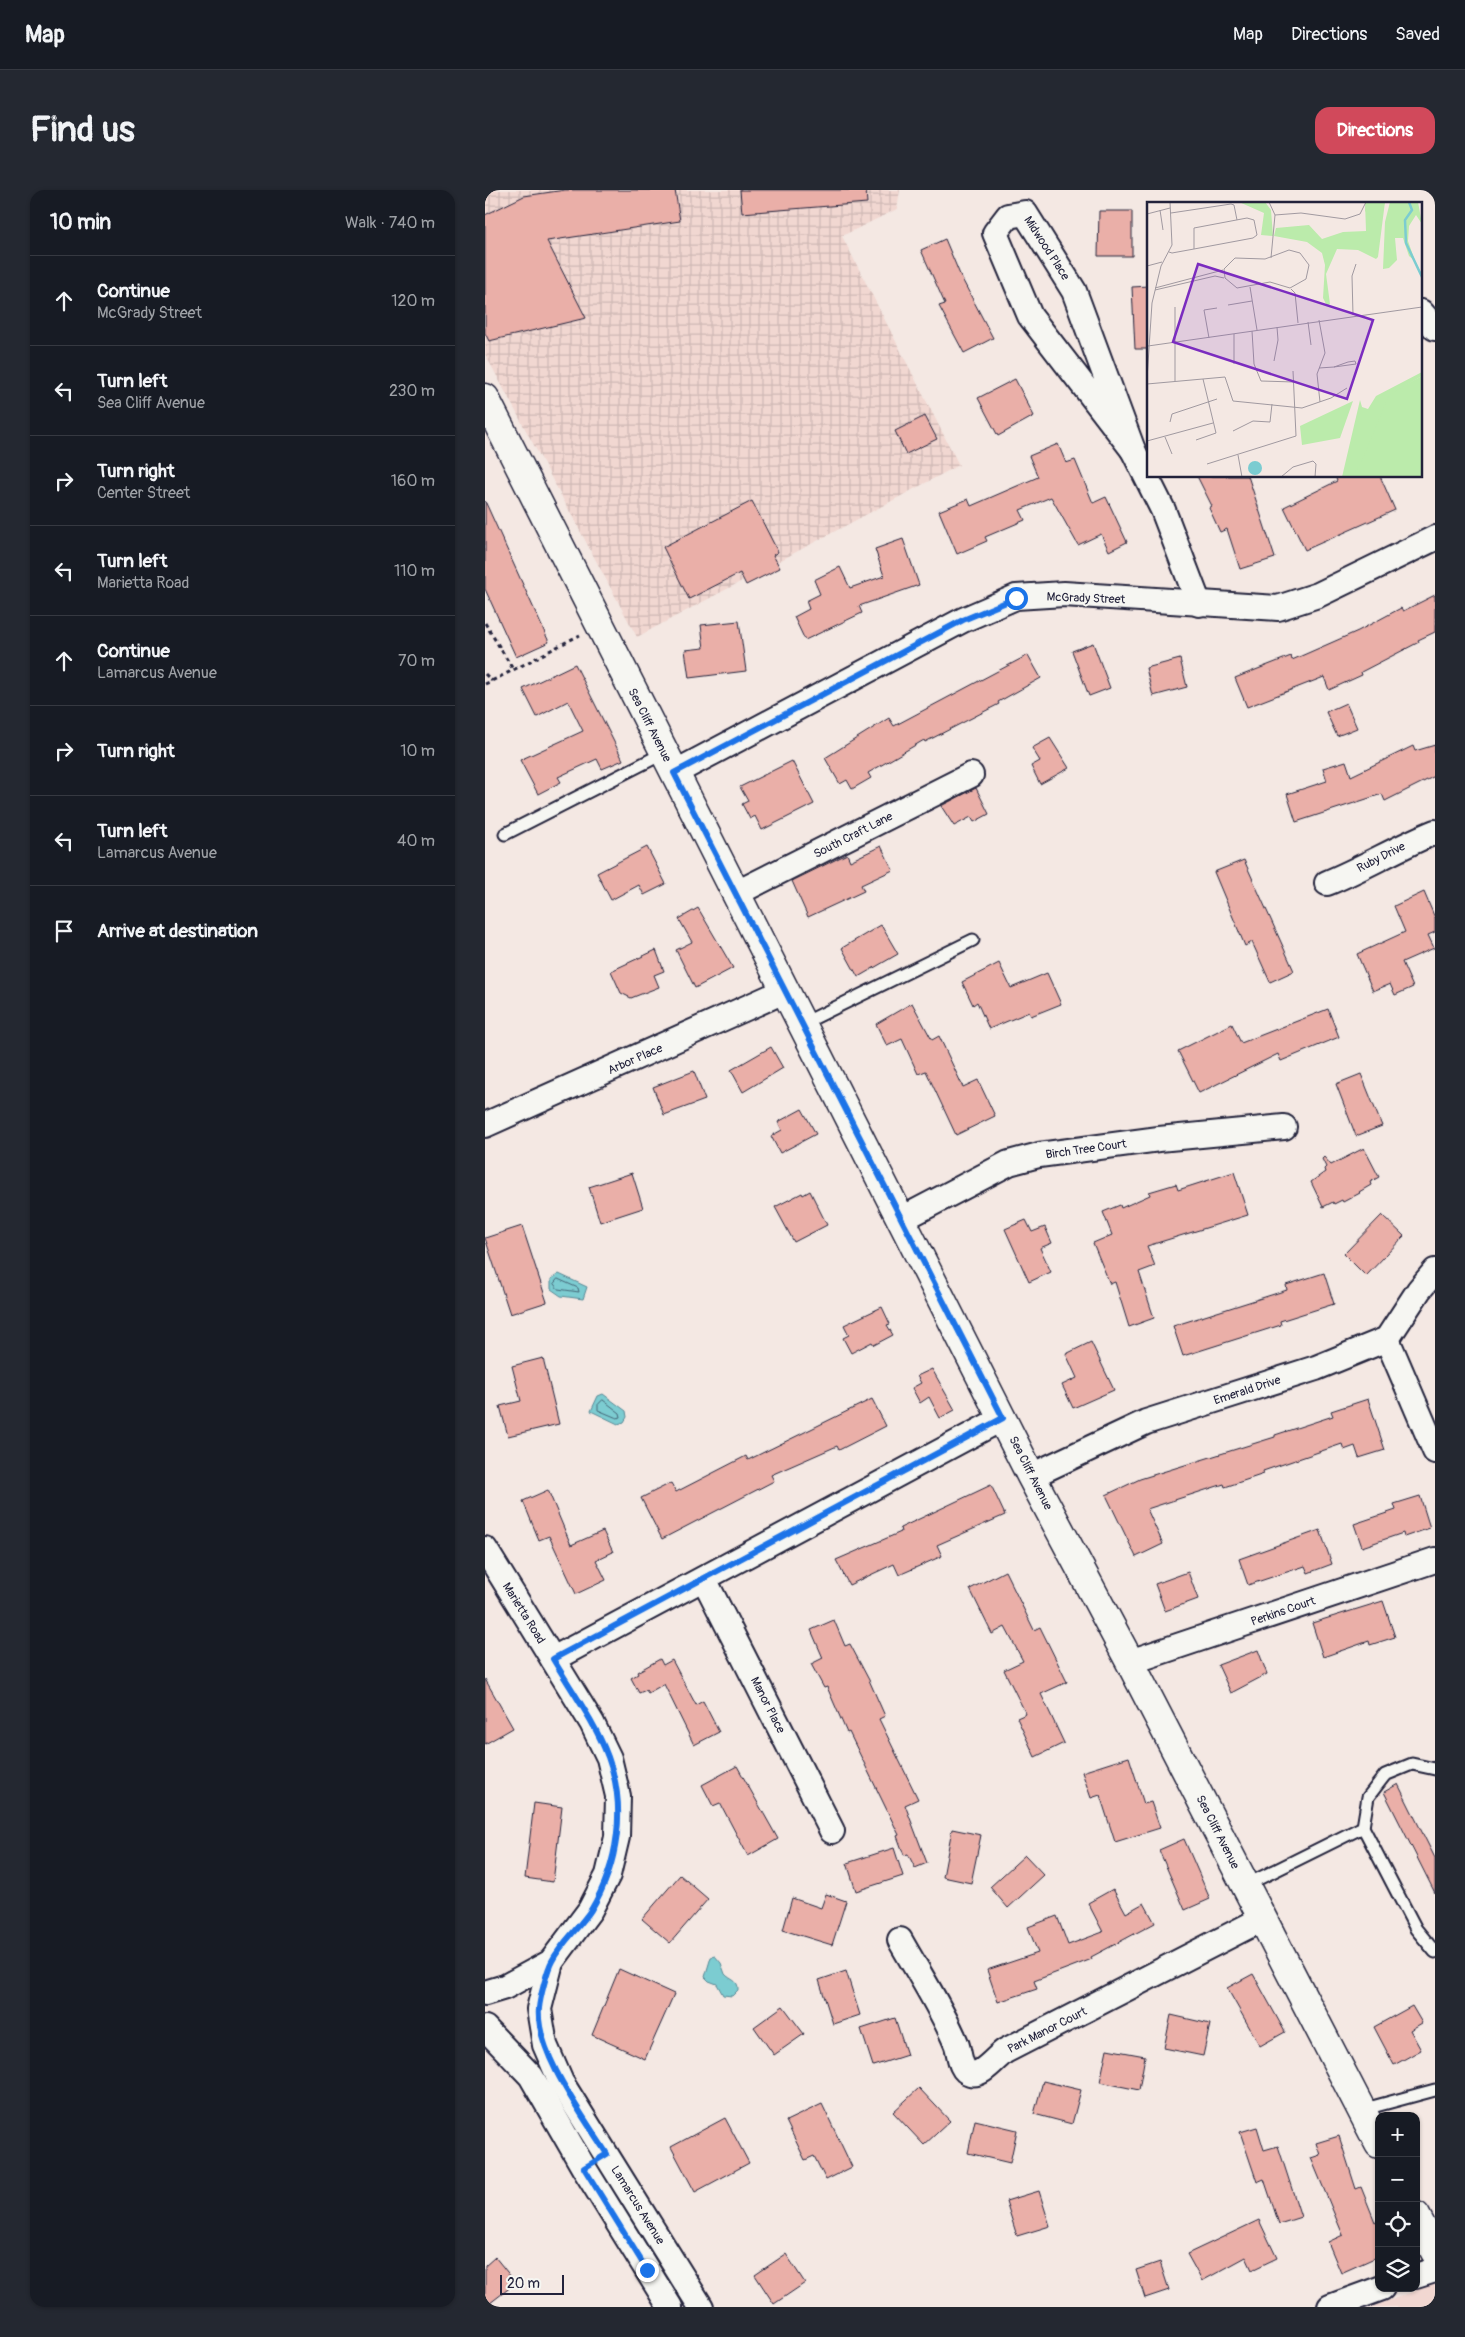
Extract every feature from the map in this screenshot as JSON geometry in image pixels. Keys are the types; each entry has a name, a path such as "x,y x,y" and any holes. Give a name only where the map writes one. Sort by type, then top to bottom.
{"street":[{"name":"Midwood Place","path":"1133,450 1029,316 995,233 1008,216 1025,212 1075,291 1133,450 1163,510 1199,604"},
{"path":"1423,314 1435,328"},
{"name":"Sea Cliff Avenue","path":"485,398 491,425 669,763 1031,1476 1131,1662 1375,2136"},
{"name":"McGrady Street","path":"669,763 963,620 1016,598 1064,594 1278,608 1318,595 1435,538"},
{"name":"South Craft Lane","path":"735,894 971,775"},
{"name":"Ruby Drive","path":"1327,883 1403,845 1435,832"},
{"name":"Arbor Place","path":"485,1125 784,991"},
{"name":"Birch Tree Court","path":"902,1219 1009,1163 1039,1155 1159,1139 1284,1127"},
{"path":"1435,1271 1419,1290 1387,1340 1435,1451"},
{"name":"Emerald Drive","path":"1031,1476 1146,1422 1316,1368 1387,1340"},
{"path":"553,1659 1003,1418"},
{"name":"Marietta Road","path":"485,1549 592,1723 609,1758 618,1796 617,1837 608,1875 590,1910 551,1962 505,1987 485,1994"},
{"name":"Perkins Court","path":"1131,1662 1435,1560"},
{"name":"Manor Place","path":"704,1578 832,1831"},
{"name":"Park Manor Court","path":"901,1940 957,2044 964,2067 969,2073 974,2074 981,2071 1005,2051 1262,1919"},
{"name":"Lamarcus Avenue","path":"551,1962 539,2009 545,2045 595,2161"},
{"name":"Lamarcus Avenue","path":"485,2028 531,2076 595,2161 658,2263 701,2307"},
{"path":"1420,2224 1435,2252"},
{"name":"Lamarcus Avenue","path":"658,2263 669,2307"},
{"path":"1420,2275 1435,2270"},
{"path":"1329,2307 1375,2291"}],"lane":[{"path":"505,834 669,763"},
{"path":"801,1025 973,940"},
{"path":"1435,1769 1412,1764 1385,1775 1368,1797 1363,1827 1416,1929 1435,1952"},
{"path":"1246,1885 1363,1827"},
{"path":"1361,2110 1435,2090"}],"path":[{"path":"485,623 514,671"},
{"path":"485,684 514,671 581,634"},
{"path":"485,674 492,681"}],"shaded area":[{"path":"485,190 900,190 897,209 842,236 959,465 637,637 485,354"},
{"path":"1435,2284 1435,2307 1372,2307 1412,2292 1420,2292 1420,2289"}],"water":[{"path":"559,1274 587,1287 583,1299 561,1296 551,1289 551,1279"},
{"path":"603,1394 626,1411 627,1417 624,1422 618,1424 591,1411 598,1396"},
{"path":"715,1956 721,1963 725,1974 737,1984 738,1990 732,1996 723,1995 717,1984 705,1977 711,1957"}],"building":[{"path":"565,190 675,190 680,221 547,241 586,318 489,341 485,333 485,215 524,196"},
{"path":"740,190 866,190 867,203 742,213"},
{"path":"1099,211 1132,211 1132,256 1098,256"},
{"path":"945,239 961,277 993,338 964,353 939,306 945,304 921,250"},
{"path":"1147,286 1147,349 1135,349 1132,287"},
{"path":"1015,379 1034,416 998,436 978,398"},
{"path":"925,416 937,439 906,454 895,431"},
{"path":"1058,444 1066,463 1075,460 1093,503 1106,497 1127,542 1109,551 1101,534 1078,545 1051,497 1020,510 1025,520 985,537 987,541 957,554 939,511 968,499 971,506 1038,477 1029,456"},
{"path":"1198,478 1249,478 1275,558 1240,569 1227,529 1220,532 1209,508 1212,506"},
{"path":"1336,478 1381,478 1395,510 1305,550 1284,507 1337,481"},
{"path":"485,501 549,642 516,657 485,589"},
{"path":"752,501 778,552 773,555 780,568 746,585 740,573 689,599 663,547"},
{"path":"903,539 919,585 859,606 862,613 805,640 794,617 809,609 806,601 820,594 814,580 840,567 850,588 884,576 875,549"},
{"path":"1435,595 1435,632 1418,640 1419,642 1361,672 1362,675 1329,690 1324,677 1247,707 1235,678 1291,656 1292,660 1358,631 1401,608 1403,611"},
{"path":"739,621 746,671 689,678 685,650 704,648 701,625"},
{"path":"1093,643 1110,688 1089,696 1072,651"},
{"path":"1028,655 1041,678 998,702 999,704 925,742 924,740 868,773 871,778 852,789 847,780 840,784 825,758 889,718 894,726"},
{"path":"1180,659 1187,687 1153,696 1146,668"},
{"path":"575,664 623,760 602,769 597,759 558,777 561,782 538,794 520,760 583,731 568,701 537,717 523,689"},
{"path":"1346,703 1357,728 1337,736 1326,712"},
{"path":"1050,738 1069,768 1040,784 1031,766 1040,761 1032,748"},
{"path":"1435,745 1435,776 1385,801 1382,794 1296,822 1287,794 1327,781 1323,768 1346,761 1351,776 1413,746 1415,751"},
{"path":"792,761 814,804 762,830 755,816 750,819 742,804 748,801 740,787"},
{"path":"976,788 989,814 974,822 971,817 954,826 941,806"},
{"path":"881,846 893,870 861,885 864,891 808,917 792,881 847,854 850,861"},
{"path":"647,847 666,884 644,895 639,885 611,900 597,873"},
{"path":"1244,860 1294,971 1270,982 1252,942 1245,946 1214,872"},
{"path":"1424,892 1435,918 1435,932 1428,935 1434,948 1402,962 1413,987 1395,995 1390,984 1373,991 1357,954 1405,932 1394,906"},
{"path":"698,908 733,968 695,988 676,950 692,942 679,919"},
{"path":"881,925 898,954 858,977 842,948"},
{"path":"656,950 664,971 654,975 659,987 631,998 621,993 611,971"},
{"path":"999,963 1011,988 1047,973 1061,1004 1031,1016 1029,1012 989,1029 977,1002 973,1005 962,982"},
{"path":"912,1003 932,1040 939,1036 963,1087 978,1080 995,1116 956,1135 926,1071 918,1074 902,1039 887,1046 876,1024"},
{"path":"1328,1009 1339,1037 1281,1061 1278,1054 1199,1093 1178,1051 1232,1024 1241,1043"},
{"path":"771,1047 783,1068 743,1092 731,1070"},
{"path":"694,1071 705,1100 664,1115 653,1087"},
{"path":"1361,1074 1382,1126 1356,1136 1336,1084"},
{"path":"802,1109 816,1134 780,1153 771,1136 782,1130 778,1122"},
{"path":"1364,1148 1379,1177 1370,1182 1371,1185 1360,1193 1343,1202 1342,1200 1334,1204 1333,1202 1323,1207 1311,1182 1325,1172 1324,1169 1326,1167 1322,1159 1324,1157 1331,1165"},
{"path":"1234,1172 1248,1215 1147,1246 1155,1266 1139,1272 1154,1318 1129,1327 1115,1282 1110,1284 1093,1243 1112,1235 1103,1212 1120,1205 1121,1208 1150,1195 1149,1192 1176,1184 1178,1190"},
{"path":"632,1173 643,1208 600,1222 589,1187"},
{"path":"810,1191 827,1225 794,1242 775,1207 802,1193 803,1195"},
{"path":"1382,1215 1404,1236 1366,1276 1344,1254"},
{"path":"1026,1220 1032,1232 1045,1227 1052,1243 1040,1248 1051,1272 1029,1282 1005,1229"},
{"path":"522,1226 547,1302 510,1314 485,1238"},
{"path":"1324,1273 1334,1304 1280,1321 1281,1325 1183,1356 1173,1326 1287,1290 1286,1285"},
{"path":"882,1307 890,1324 887,1325 893,1335 874,1345 872,1342 851,1353 843,1338 849,1335 844,1325"},
{"path":"1091,1342 1114,1390 1073,1408 1062,1385 1077,1378 1066,1354"},
{"path":"543,1358 559,1424 508,1436 500,1406 521,1401 512,1366"},
{"path":"932,1369 955,1410 940,1418 929,1397 920,1403 912,1388 921,1383 917,1376"},
{"path":"872,1399 886,1426 839,1450 837,1446 771,1475 774,1481 662,1539 641,1498 671,1483 676,1492 746,1456 748,1460"},
{"path":"1368,1399 1385,1450 1359,1458 1355,1446 1344,1450 1342,1444 1263,1471 1264,1474 1225,1487 1224,1484 1147,1509 1163,1544 1136,1557 1106,1495 1140,1479 1275,1437 1275,1435 1333,1416 1331,1411"},
{"path":"991,1485 1005,1515 937,1545 942,1556 899,1575 894,1564 849,1585 836,1560 901,1532 900,1528"},
{"path":"548,1490 571,1545 603,1531 613,1552 596,1560 606,1580 576,1594 549,1536 539,1540 523,1501"},
{"path":"1420,1496 1430,1528 1404,1537 1403,1533 1362,1547 1354,1524 1396,1510 1394,1504"},
{"path":"1320,1530 1332,1564 1308,1573 1305,1566 1248,1585 1239,1559"},
{"path":"1005,1571 1034,1630 1040,1627 1067,1682 1041,1694 1064,1743 1035,1757 1017,1718 1026,1714 1004,1670 1023,1661 1005,1627 992,1634 970,1589"},
{"path":"1188,1572 1198,1599 1165,1611 1155,1584"},
{"path":"1383,1601 1395,1637 1370,1645 1369,1641 1323,1657 1312,1623"},
{"path":"834,1620 845,1646 850,1644 869,1680 885,1716 879,1719 918,1799 905,1805 927,1863 915,1868 908,1854 904,1855 897,1836 899,1835 849,1732 847,1733 827,1687 824,1688 811,1664 823,1658 811,1630"},
{"path":"1258,1650 1267,1674 1231,1693 1218,1665"},
{"path":"660,1659 663,1665 672,1660 696,1705 703,1701 719,1732 694,1745 664,1684 648,1693 646,1690 639,1693 631,1678 638,1674 637,1672"},
{"path":"485,1679 513,1728 485,1744"},
{"path":"1129,1757 1144,1804 1151,1802 1160,1828 1115,1842 1100,1795 1091,1798 1082,1772"},
{"path":"737,1766 778,1839 748,1856 720,1803 713,1806 702,1785"},
{"path":"1398,1784 1435,1858 1435,1893 1384,1792"},
{"path":"534,1803 562,1807 553,1882 525,1878"},
{"path":"952,1829 981,1835 971,1883 943,1877"},
{"path":"1184,1839 1210,1899 1185,1910 1159,1850"},
{"path":"894,1848 903,1876 856,1891 847,1863"},
{"path":"1025,1855 1044,1875 1008,1908 990,1887"},
{"path":"680,1875 708,1899 670,1943 642,1919"},
{"path":"1113,1889 1126,1913 1144,1903 1155,1923 1091,1957 1092,1959 1034,1981 1037,1989 998,2002 987,1970 1038,1953 1028,1927 1057,1916 1068,1945 1103,1932 1088,1903"},
{"path":"826,1894 846,1901 832,1945 783,1930 792,1898 821,1908"},
{"path":"619,1969 674,1994 645,2059 592,2035"},
{"path":"846,1971 860,2015 833,2024 819,1980"},
{"path":"1253,1974 1285,2032 1260,2046 1227,1988"},
{"path":"783,2006 804,2034 774,2055 754,2027"},
{"path":"1412,2006 1422,2023 1410,2030 1421,2050 1394,2065 1374,2027"},
{"path":"1171,2015 1210,2024 1203,2056 1164,2048"},
{"path":"895,2018 907,2055 873,2066 861,2029"},
{"path":"1107,2049 1145,2056 1139,2090 1100,2082"},
{"path":"1043,2081 1081,2090 1072,2124 1034,2114"},
{"path":"919,2088 950,2121 924,2145 893,2112"},
{"path":"822,2104 852,2167 826,2180 814,2156 805,2160 786,2121"},
{"path":"725,2118 749,2163 695,2192 671,2147"},
{"path":"975,2120 1017,2130 1010,2163 968,2153"},
{"path":"1257,2127 1264,2150 1278,2146 1301,2217 1279,2224 1264,2179 1257,2182 1240,2132"},
{"path":"1339,2136 1356,2189 1361,2187 1375,2222 1375,2258 1341,2273 1328,2242 1343,2235 1311,2158 1320,2155 1316,2143"},
{"path":"1039,2191 1050,2226 1017,2236 1006,2201"},
{"path":"1259,2220 1277,2258 1252,2270 1246,2257 1202,2281 1187,2254"},
{"path":"786,2254 805,2283 774,2304 755,2275"},
{"path":"495,2257 516,2283 485,2307 485,2266"},
{"path":"1160,2262 1169,2290 1145,2298 1136,2270"}],"route":[{"path":"647,2270 584,2168 607,2154 561,2082 545,2045 539,2009 551,1962 590,1910 608,1875 617,1837 618,1796 609,1758 592,1723 553,1659 1003,1418 674,773 963,620 1016,598"}]}
